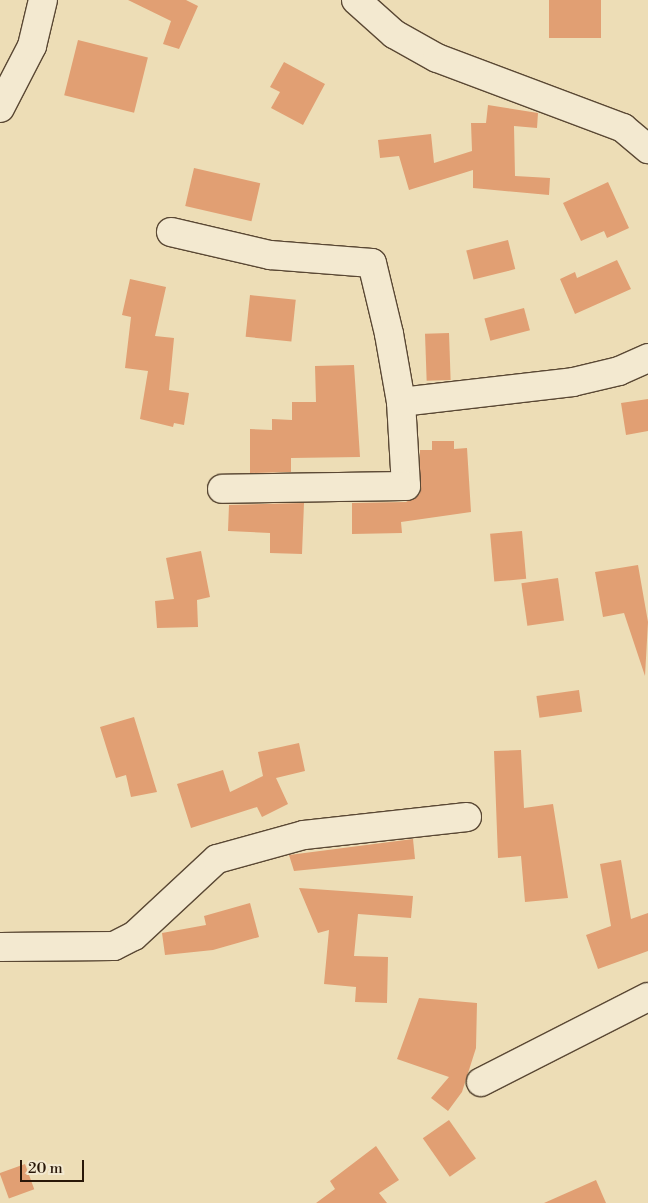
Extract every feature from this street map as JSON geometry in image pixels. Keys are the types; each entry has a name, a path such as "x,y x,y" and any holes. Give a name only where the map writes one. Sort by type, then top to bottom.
{"street":[{"path":"0,108 32,46 43,0"},
{"path":"356,0 394,34 437,58 624,128 648,149"},
{"path":"172,232 270,254 372,263 401,402 406,486 222,489"},
{"path":"401,402 573,382 618,371 648,358"},
{"path":"0,947 114,946 134,936 217,859 304,835 467,817"},
{"path":"481,1082 648,997"}],"building":[{"path":"128,0 186,0 198,6 179,49 163,44 171,21"},
{"path":"549,0 601,0 601,38 549,38"},
{"path":"78,40 148,57 134,113 64,95"},
{"path":"284,62 325,84 303,125 271,108 280,92 270,87"},
{"path":"488,105 538,113 537,128 514,126 515,176 550,178 549,195 473,188 473,170 409,190 399,156 380,158 378,140 431,134 434,163 472,151 471,123 486,123"},
{"path":"194,168 260,183 251,221 185,206"},
{"path":"608,182 629,228 607,238 604,231 581,241 563,203"},
{"path":"508,240 515,269 474,280 466,250"},
{"path":"617,260 631,289 575,314 560,279 575,272 577,278"},
{"path":"130,279 166,287 155,336 174,338 169,390 189,393 184,425 174,423 173,427 140,419 148,371 125,368 131,317 122,315"},
{"path":"250,295 296,300 291,342 246,337"},
{"path":"524,308 530,330 490,341 484,319"},
{"path":"449,333 451,380 427,381 425,334"},
{"path":"354,365 360,457 291,458 291,472 250,473 250,429 272,430 272,419 292,420 292,402 316,402 315,366"},
{"path":"648,399 648,431 626,435 621,403"},
{"path":"432,441 454,441 454,449 467,448 471,512 401,522 402,533 352,534 352,503 406,502 420,494 420,450 432,450"},
{"path":"304,503 302,554 270,553 270,533 228,531 229,505"},
{"path":"522,531 526,579 494,582 490,534"},
{"path":"201,551 210,597 197,600 198,627 157,628 155,601 174,599 166,558"},
{"path":"638,565 648,622 645,676 624,613 603,617 595,572"},
{"path":"558,578 564,621 527,626 521,583"},
{"path":"579,690 582,712 539,718 536,696"},
{"path":"134,717 157,792 131,797 126,775 116,778 100,727"},
{"path":"299,743 305,771 276,778 288,804 262,817 257,807 191,828 177,784 223,770 230,792 263,776 258,752"},
{"path":"521,750 524,808 553,804 568,898 525,902 521,856 498,858 494,751"},
{"path":"413,839 415,859 294,871 289,855"},
{"path":"621,860 631,919 648,913 648,951 598,969 586,935 611,926 600,864"},
{"path":"299,888 413,896 411,918 358,914 354,956 388,957 387,1003 355,1002 356,987 324,984 329,930 318,933"},
{"path":"250,903 259,937 213,950 165,955 162,933 206,925 204,916"},
{"path":"419,998 477,1003 476,1048 462,1092 448,1111 431,1098 449,1077 397,1059"},
{"path":"449,1120 476,1159 450,1177 423,1138"},
{"path":"376,1146 399,1180 379,1193 387,1203 316,1203 335,1189 330,1181"},
{"path":"25,1164 34,1189 9,1199 0,1173"},
{"path":"596,1180 606,1203 544,1203"}]}
